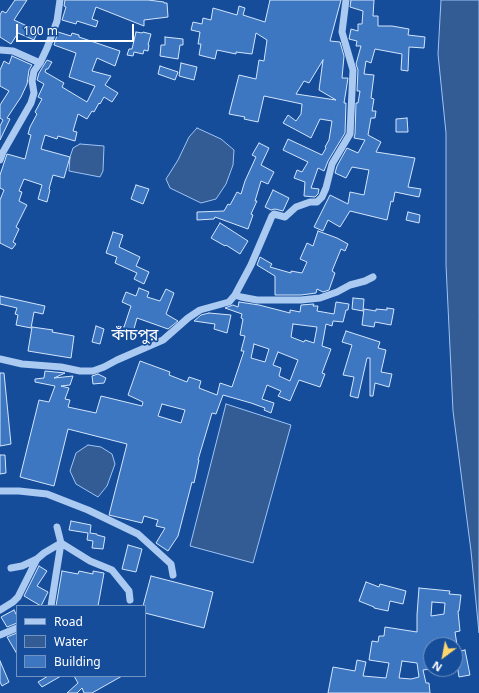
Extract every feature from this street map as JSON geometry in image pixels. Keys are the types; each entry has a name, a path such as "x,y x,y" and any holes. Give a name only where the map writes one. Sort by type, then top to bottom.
{"street":[{"path":"0,160 34,93 32,81 34,71 40,63 57,21 60,0"},
{"path":"0,358 22,364 61,367 80,371 93,371 163,340 188,318 200,310 229,302 235,295 251,265 272,216 274,214 285,217 296,207 310,202 317,202 322,197 326,188 332,164 350,134 353,70 342,32 346,0"},
{"path":"0,50 13,51 40,63"},
{"path":"235,295 257,300 301,300 320,298 373,277"},
{"path":"0,491 19,491 47,494 88,510 138,534 171,564 173,575"},
{"path":"51,605 61,544 57,527"},
{"path":"11,568 22,566 37,559 44,553 61,544"},
{"path":"61,544 90,561 112,570 129,592 130,600"},
{"path":"0,610 14,602 18,597 37,559"},
{"path":"0,635 16,628"}],"water":[{"path":"441,0 479,0 479,633 471,551 453,411 446,265 446,133 438,54"},
{"path":"197,128 221,139 234,150 233,165 226,184 216,199 201,203 170,188 166,179 178,160 189,137"},
{"path":"80,144 104,146 103,171 100,177 69,171 70,157 73,148"},
{"path":"226,404 291,425 253,563 190,546"},
{"path":"88,445 101,447 112,454 115,464 107,486 98,497 76,484 70,471 76,453"}],"building":[{"path":"15,0 27,0 14,20 38,31 34,40 18,33 11,44 0,37 0,15 2,11 6,13"},
{"path":"65,0 148,0 164,2 167,3 168,17 144,20 144,26 96,7 92,19 98,21 96,27 77,21 76,24 62,20 66,7 64,6"},
{"path":"270,0 341,0 330,41 340,42 344,56 342,78 348,78 344,103 346,103 345,133 328,161 324,171 318,168 311,188 319,189 318,194 315,197 304,196 305,182 294,178 297,170 302,172 308,162 283,150 288,139 322,155 329,140 332,121 320,119 311,138 283,123 288,115 296,121 301,114 302,104 264,96 258,122 244,119 245,117 229,114 239,75 256,79 259,60 264,61 267,40 256,33 252,54 236,52 236,54 217,50 215,59 199,55 201,44 198,44 200,32 191,30 193,22 202,24 203,18 211,20 213,8 237,15 239,6 245,8 243,15 265,22","holes":["323,60 319,90 336,100 296,94 304,81 309,83"]},
{"path":"351,0 374,0 373,16 378,16 378,26 392,26 409,29 408,35 425,37 424,48 409,47 408,71 401,70 402,54 375,49 371,63 366,61 364,74 374,75 371,98 374,99 372,111 376,111 375,118 371,118 368,135 381,142 376,152 415,158 408,187 421,189 419,197 395,192 393,202 391,201 387,220 350,211 340,227 328,220 323,231 314,227 330,195 348,204 350,192 364,195 369,170 352,167 346,178 335,173 337,166 347,148 358,153 365,140 354,138 356,103 358,103 360,91 357,91 358,70 356,64 361,46 356,46 357,41 349,39 351,29 358,31 358,24 362,24 363,11 350,7"},
{"path":"58,32 71,36 72,33 79,35 79,37 120,51 115,66 97,58 92,71 111,76 105,85 118,93 112,102 104,97 94,112 92,111 87,119 78,114 73,131 77,132 75,141 58,136 57,139 45,135 41,149 70,157 64,178 53,175 47,202 38,199 42,185 24,179 19,191 22,192 19,201 27,205 16,227 19,229 13,242 16,244 12,249 0,243 0,200 4,190 0,188 0,175 7,154 25,159 31,135 28,134 37,114 35,112 42,99 38,97 44,84 37,80 39,73 47,60 52,62 45,72 64,83 62,87 87,102 95,86 69,77 76,53 54,45"},
{"path":"136,32 151,34 148,51 144,50 143,54 134,52 133,56 127,55 129,49 132,49"},
{"path":"165,37 183,39 183,45 180,45 178,59 160,56 161,45 165,45"},
{"path":"12,56 32,65 29,70 27,84 21,97 7,118 10,119 0,140 0,126 3,120 0,118 0,105 9,91 0,86 0,70 4,61 9,64"},
{"path":"181,63 197,67 194,80 179,76"},
{"path":"160,66 178,72 175,80 158,74"},
{"path":"407,118 408,132 396,132 396,119"},
{"path":"259,143 269,148 261,165 274,172 268,184 261,181 255,201 257,201 251,214 253,215 248,229 215,217 214,219 197,220 197,212 224,211 228,204 230,205 237,192 241,194 256,157 252,155"},
{"path":"136,185 149,189 143,204 131,199"},
{"path":"273,190 289,198 283,211 275,209 271,210 265,207"},
{"path":"408,212 420,215 419,223 406,220"},
{"path":"220,223 248,241 240,254 211,238"},
{"path":"318,231 348,244 345,251 341,249 332,271 335,273 329,290 323,292 317,289 316,293 301,295 275,295 275,276 257,265 260,257 272,264 270,267 291,273 291,271 302,273 307,262 300,259 307,243 313,246"},
{"path":"113,232 123,235 119,247 140,257 136,266 149,272 144,284 134,279 137,273 115,263 117,257 106,253"},
{"path":"139,288 149,292 147,297 160,301 166,289 174,293 166,314 178,321 168,329 137,318 132,336 120,332 122,326 124,327 131,306 122,302 126,292 136,296"},
{"path":"0,296 45,306 43,314 34,312 31,328 16,325 18,315 15,314 17,308 0,304"},
{"path":"353,298 364,299 363,311 352,309"},
{"path":"239,302 259,305 290,313 290,310 300,312 301,305 314,304 313,306 318,306 317,311 334,314 336,302 349,304 343,322 333,321 332,326 326,324 322,346 331,349 322,373 325,374 320,387 299,380 290,401 278,396 281,391 267,385 262,399 274,403 271,413 264,410 265,408 223,395 216,414 212,413 198,460 194,483 192,482 178,536 168,551 156,543 165,528 156,526 158,520 144,516 142,523 109,515 127,444 68,429 54,486 20,477 39,400 49,402 55,386 35,382 35,379 44,378 45,371 65,373 54,378 73,376 70,385 61,386 69,388 65,399 70,400 68,407 96,413 101,396 142,406 143,402 128,395 140,361 170,372 169,375 187,382 189,377 201,381 199,388 217,395 220,383 232,387 244,351 241,351 245,336 240,335 243,319 241,318 242,314 225,308 233,305 238,307","holes":["293,324 317,327 314,343 305,340 304,342 291,337","254,344 269,349 265,362 251,358","278,352 298,360 290,381 279,376 281,368 273,365","162,404 185,410 181,423 158,416"]},
{"path":"387,308 394,309 391,325 375,322 374,327 362,325 364,309 376,311 376,309 387,310"},
{"path":"209,313 231,315 227,333 214,329 215,324 194,321 201,315"},
{"path":"96,326 104,329 100,344 92,342"},
{"path":"32,327 53,330 52,332 74,336 71,358 28,351"},
{"path":"346,331 380,342 378,348 386,350 381,372 392,374 389,387 375,383 373,396 370,396 370,358 367,358 358,398 350,396 354,377 343,375 352,345 342,342"},
{"path":"0,373 4,373 11,444 0,446"},
{"path":"98,374 106,378 104,383 93,384 92,376"},
{"path":"0,455 5,455 6,473 0,474"},
{"path":"71,521 91,525 90,533 105,537 103,549 92,548 93,541 87,540 88,533 69,530"},
{"path":"128,545 142,549 136,572 122,569"},
{"path":"39,566 47,571 37,586 48,592 42,605 24,596"},
{"path":"62,571 78,574 79,571 93,574 93,571 104,573 98,605 56,605"},
{"path":"151,576 213,592 204,628 146,613 146,605 143,605"},
{"path":"366,582 379,587 380,584 406,591 403,604 390,601 388,611 374,608 359,601"},
{"path":"419,588 450,591 449,594 461,595 458,611 460,631 455,632 456,637 423,637 423,677 425,677 426,683 429,683 430,693 328,693 333,667 355,671 357,660 366,662 363,676 386,678 389,663 369,660 372,641 378,642 379,636 384,636 385,627 417,632","holes":["432,602 445,603 444,614 431,616","402,661 417,663 419,677 411,679 399,678"]},
{"path":"14,610 16,614 16,623 7,627 1,617"},
{"path":"16,633 16,652 7,637"},
{"path":"463,650 465,650 470,675 463,676"},
{"path":"0,661 9,682 2,686 0,682"},
{"path":"46,677 59,677 42,687 38,682"},
{"path":"75,677 120,677 92,693 84,693 82,688 77,693 67,693 78,683"}],"district":[{"name":"কাঁচপুর","path":"135,335"}]}
